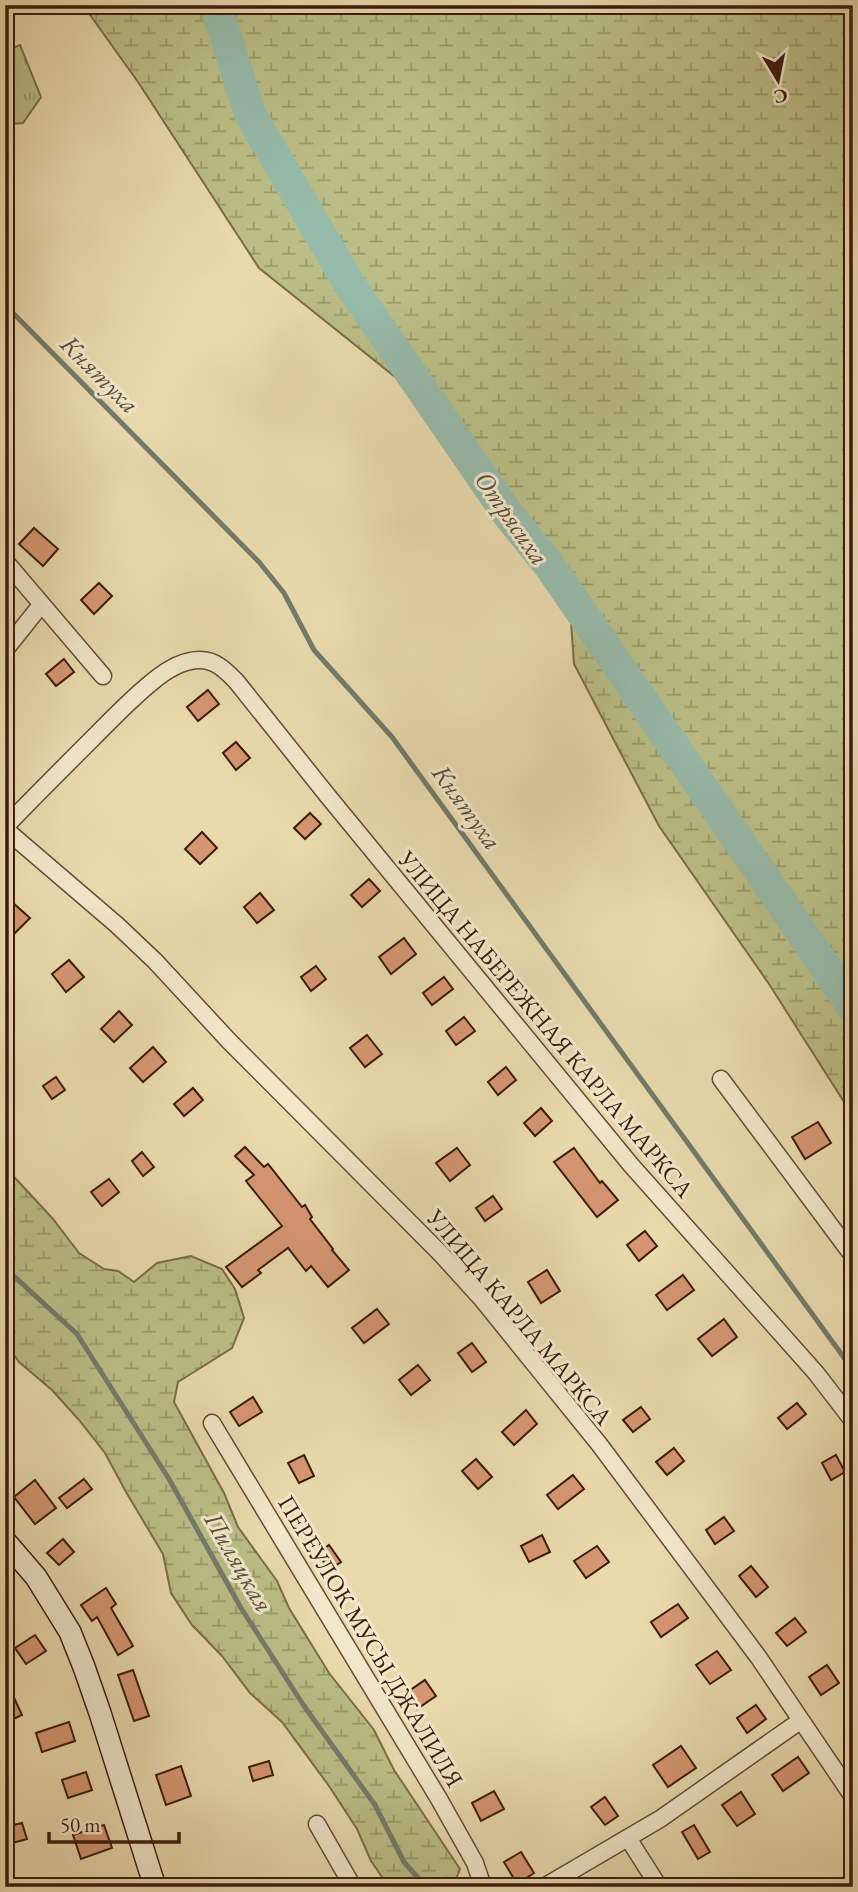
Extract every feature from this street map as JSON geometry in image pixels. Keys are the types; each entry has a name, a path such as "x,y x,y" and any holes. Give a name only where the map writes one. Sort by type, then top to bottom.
{"street":[{"path":"5,561 103,676"},
{"path":"5,650 41,605"},
{"name":"УЛИЦА НАБЕРЕЖНАЯ КАРЛА МАРКСА","path":"5,828 152,681 180,664 203,660 224,668 631,1165 816,1373 853,1421"},
{"name":"УЛИЦА КАРЛА МАРКСА","path":"5,828 155,961 229,1041 481,1298 598,1444 759,1658 853,1797"},
{"path":"721,1079 853,1256"},
{"name":"ПЕРЕУЛОК МУСЫ ДЖАЛИЛЯ","path":"212,1423 439,1799 475,1863 483,1887"},
{"path":"5,1541 36,1577 70,1632 84,1667 155,1887"},
{"path":"544,1887 660,1819 800,1721"},
{"path":"317,1824 353,1887"},
{"path":"628,1839 659,1887"}],"green space":[{"path":"83,5 853,5 853,1116 769,984 659,826 574,664 569,595 475,441 259,268 138,82"},
{"path":"5,37 10,49 20,45 41,97 23,123 8,124 5,129 5,117 9,111 5,84"},
{"path":"5,1167 53,1219 79,1253 104,1269 118,1271 134,1282 157,1263 191,1256 222,1269 235,1289 244,1318 232,1348 178,1382 174,1402 224,1493 238,1527 277,1581 289,1608 329,1673 374,1730 394,1770 460,1869 454,1884 420,1887 387,1884 371,1861 357,1829 282,1722 250,1693 222,1656 192,1625 171,1593 163,1554 105,1453 52,1390 19,1362 5,1342"}],"building":[{"path":"34,528 58,549 43,566 19,544"},
{"path":"99,583 112,596 94,614 81,600"},
{"path":"64,659 74,672 56,686 46,674"},
{"path":"208,690 219,704 198,721 187,707"},
{"path":"236,742 250,758 236,770 223,753"},
{"path":"310,813 321,824 305,839 294,828"},
{"path":"202,832 217,848 200,864 185,849"},
{"path":"369,879 380,891 362,907 351,895"},
{"path":"260,893 274,910 257,923 244,907"},
{"path":"12,902 30,918 5,943 5,909"},
{"path":"404,938 416,954 391,974 379,957"},
{"path":"69,960 84,977 66,992 52,974"},
{"path":"316,966 326,979 311,991 301,977"},
{"path":"444,977 453,989 432,1005 423,993"},
{"path":"119,1011 132,1025 114,1042 101,1029"},
{"path":"464,1017 475,1031 456,1045 446,1031"},
{"path":"367,1035 382,1054 365,1067 350,1048"},
{"path":"153,1047 166,1062 143,1082 130,1068"},
{"path":"506,1067 516,1080 498,1095 488,1082"},
{"path":"56,1077 65,1090 52,1099 43,1086"},
{"path":"193,1088 203,1100 184,1116 174,1104"},
{"path":"541,1108 552,1121 535,1136 524,1123"},
{"path":"818,1122 831,1143 805,1159 792,1137"},
{"path":"245,1147 264,1167 268,1164 302,1207 305,1205 312,1217 310,1219 349,1270 328,1287 311,1266 306,1271 288,1248 258,1270 261,1273 242,1287 226,1267 282,1226 246,1181 254,1175 235,1156"},
{"path":"457,1148 470,1165 450,1181 436,1163"},
{"path":"574,1148 600,1183 602,1181 618,1200 597,1217 554,1162"},
{"path":"142,1152 154,1167 143,1176 132,1161"},
{"path":"109,1179 119,1192 102,1206 91,1192"},
{"path":"493,1196 502,1209 485,1221 476,1208"},
{"path":"645,1231 657,1246 639,1261 627,1245"},
{"path":"547,1270 560,1291 541,1303 528,1282"},
{"path":"683,1275 694,1290 667,1310 656,1295"},
{"path":"377,1309 389,1324 364,1343 352,1328"},
{"path":"724,1319 737,1337 712,1356 698,1339"},
{"path":"472,1343 486,1362 472,1372 458,1353"},
{"path":"418,1365 430,1380 411,1395 399,1380"},
{"path":"253,1397 262,1412 239,1426 230,1412"},
{"path":"797,1403 806,1414 787,1429 778,1418"},
{"path":"641,1407 650,1419 633,1432 623,1420"},
{"path":"526,1410 537,1424 514,1445 502,1432"},
{"path":"674,1448 684,1461 667,1475 656,1462"},
{"path":"304,1455 314,1476 299,1483 288,1463"},
{"path":"836,1455 845,1472 831,1480 822,1463"},
{"path":"476,1459 492,1477 478,1489 462,1471"},
{"path":"573,1475 584,1489 558,1509 547,1495"},
{"path":"84,1479 92,1489 67,1508 59,1498"},
{"path":"35,1480 56,1508 35,1524 14,1497"},
{"path":"724,1517 734,1531 715,1544 706,1530"},
{"path":"542,1535 550,1552 529,1562 521,1546"},
{"path":"63,1539 74,1552 59,1565 47,1553"},
{"path":"329,1545 341,1562 329,1570 318,1553"},
{"path":"597,1546 609,1562 586,1578 574,1561"},
{"path":"751,1566 768,1587 756,1597 739,1576"},
{"path":"106,1588 116,1604 111,1608 133,1646 118,1655 97,1617 92,1621 81,1605"},
{"path":"678,1604 688,1618 661,1637 651,1622"},
{"path":"795,1618 806,1632 787,1646 776,1633"},
{"path":"35,1635 46,1651 26,1664 15,1648"},
{"path":"717,1651 731,1670 710,1684 696,1665"},
{"path":"827,1665 839,1683 821,1695 809,1677"},
{"path":"133,1670 149,1716 134,1721 118,1675"},
{"path":"5,1678 22,1715 5,1723"},
{"path":"425,1680 436,1696 417,1709 406,1693"},
{"path":"756,1705 766,1719 747,1733 737,1718"},
{"path":"69,1722 75,1741 42,1752 36,1733"},
{"path":"681,1746 696,1768 668,1787 653,1765"},
{"path":"798,1757 809,1773 783,1791 772,1775"},
{"path":"269,1761 273,1775 253,1781 249,1767"},
{"path":"181,1766 191,1796 166,1805 156,1775"},
{"path":"86,1772 92,1790 68,1798 62,1780"},
{"path":"494,1791 504,1809 481,1821 472,1803"},
{"path":"741,1792 755,1814 737,1826 722,1805"},
{"path":"605,1797 618,1816 605,1825 591,1807"},
{"path":"22,1823 27,1839 5,1845 5,1827"},
{"path":"104,1825 112,1848 81,1859 73,1835"},
{"path":"694,1825 710,1852 698,1859 682,1832"},
{"path":"521,1852 534,1873 517,1884 504,1862"}],"waterway":[{"name":"Отрясиха","path":"216,5 250,114 350,285 507,513 549,565 853,1007"},
{"name":"Княтуха","path":"5,305 259,562 284,593 314,650 392,737 853,1370"},
{"name":"Пиляцкая","path":"5,1268 77,1334 169,1479 241,1608 304,1706 375,1805 404,1862 426,1887"}]}
